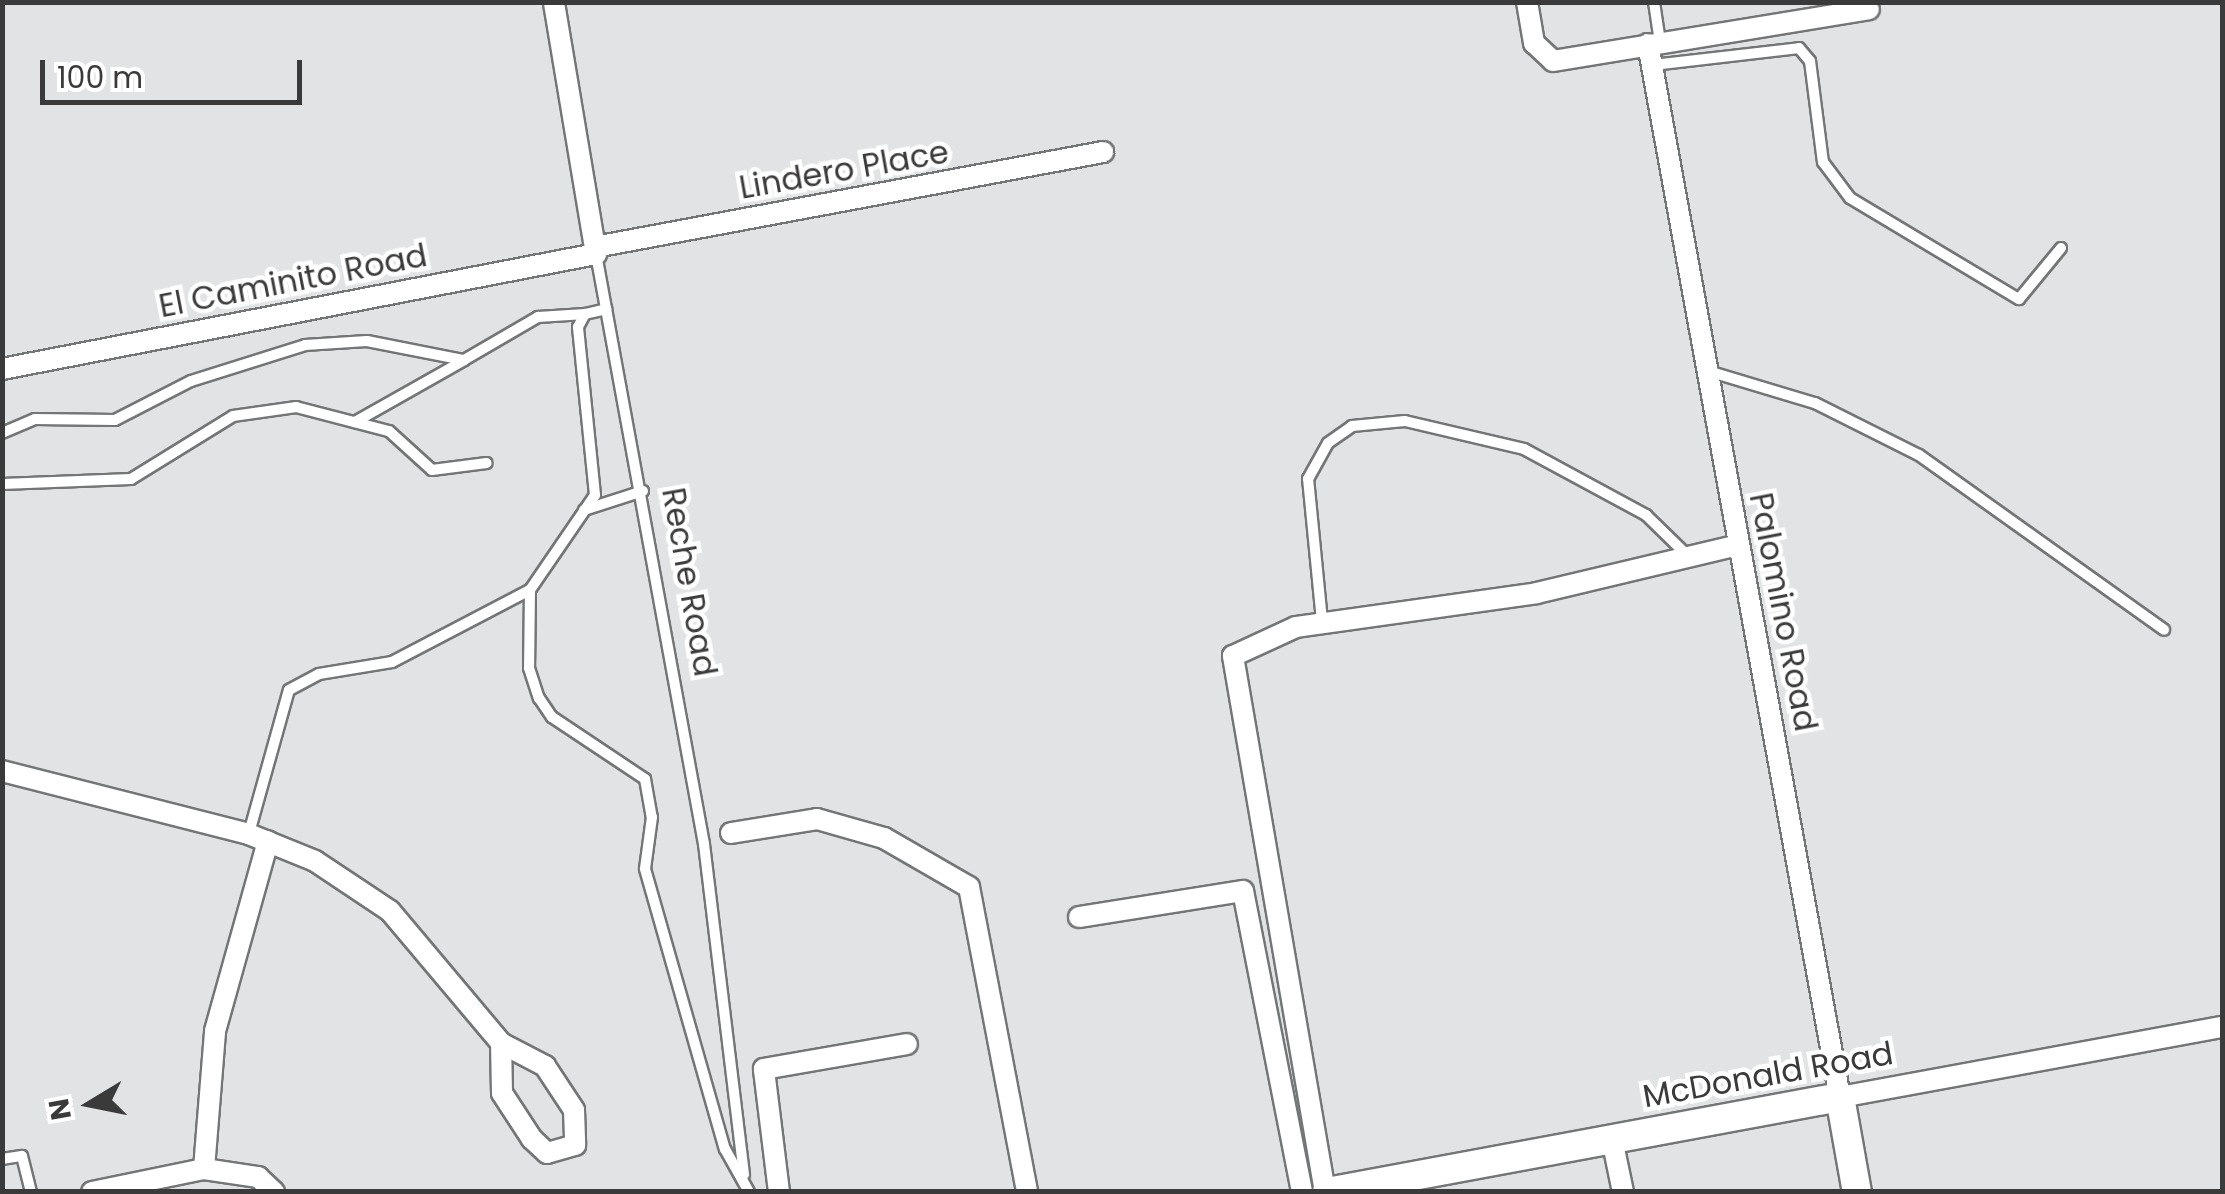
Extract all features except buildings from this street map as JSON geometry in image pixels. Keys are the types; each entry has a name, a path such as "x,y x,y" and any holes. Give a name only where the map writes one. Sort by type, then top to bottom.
{"street":[{"name":"Reche Road","path":"554,2 596,250"},
{"path":"1527,2 1534,43 1554,61 1654,50 1869,8"},
{"name":"Palomino Road","path":"1654,50 1734,546 1857,1192"},
{"name":"Lindero Place","path":"596,250 1103,152"},
{"name":"El Caminito Road","path":"2,369 596,250"},
{"path":"1326,1192 1230,672 1246,644 1322,621 1536,593 1734,546"},
{"path":"2,771 258,837 390,911 501,1043 545,1066 581,1128 575,1145 547,1153 502,1093 501,1043"},
{"path":"731,833 817,819 884,838 969,887 1027,1192"},
{"path":"204,1170 216,1031 258,837"},
{"path":"1080,917 1244,891 1302,1192"},
{"name":"McDonald Road","path":"1326,1192 2222,1027"},
{"path":"779,1192 764,1069 907,1044"},
{"path":"1612,1139 1623,1192"},
{"path":"92,1192 204,1170 258,1177 274,1192"}],"lane":[{"name":"Palomino Road","path":"1654,2 1654,50"},
{"path":"1654,50 1799,48 1810,61 1823,162 1850,198 2019,299 2061,248"},
{"name":"Reche Road","path":"596,250 643,491 704,844 744,1175"},
{"path":"355,422 538,317 606,309"},
{"path":"258,837 289,690 319,674 392,662 530,590 584,510 598,474 578,344 586,314"},
{"path":"2,433 35,419 115,420 192,381 305,344 367,341 464,360"},
{"path":"1703,369 1815,403 1919,454 2164,630"},
{"path":"2,484 131,479 232,416 296,406 388,431 432,470 487,463"},
{"path":"1322,621 1308,479 1328,443 1352,426 1405,421 1524,449 1646,515 1689,557"},
{"path":"584,510 643,491"},
{"path":"530,590 529,668 539,698 552,717 645,779 652,817 645,869 725,1150 744,1175 749,1192"},
{"path":"2,1160 22,1156 31,1192"}]}
